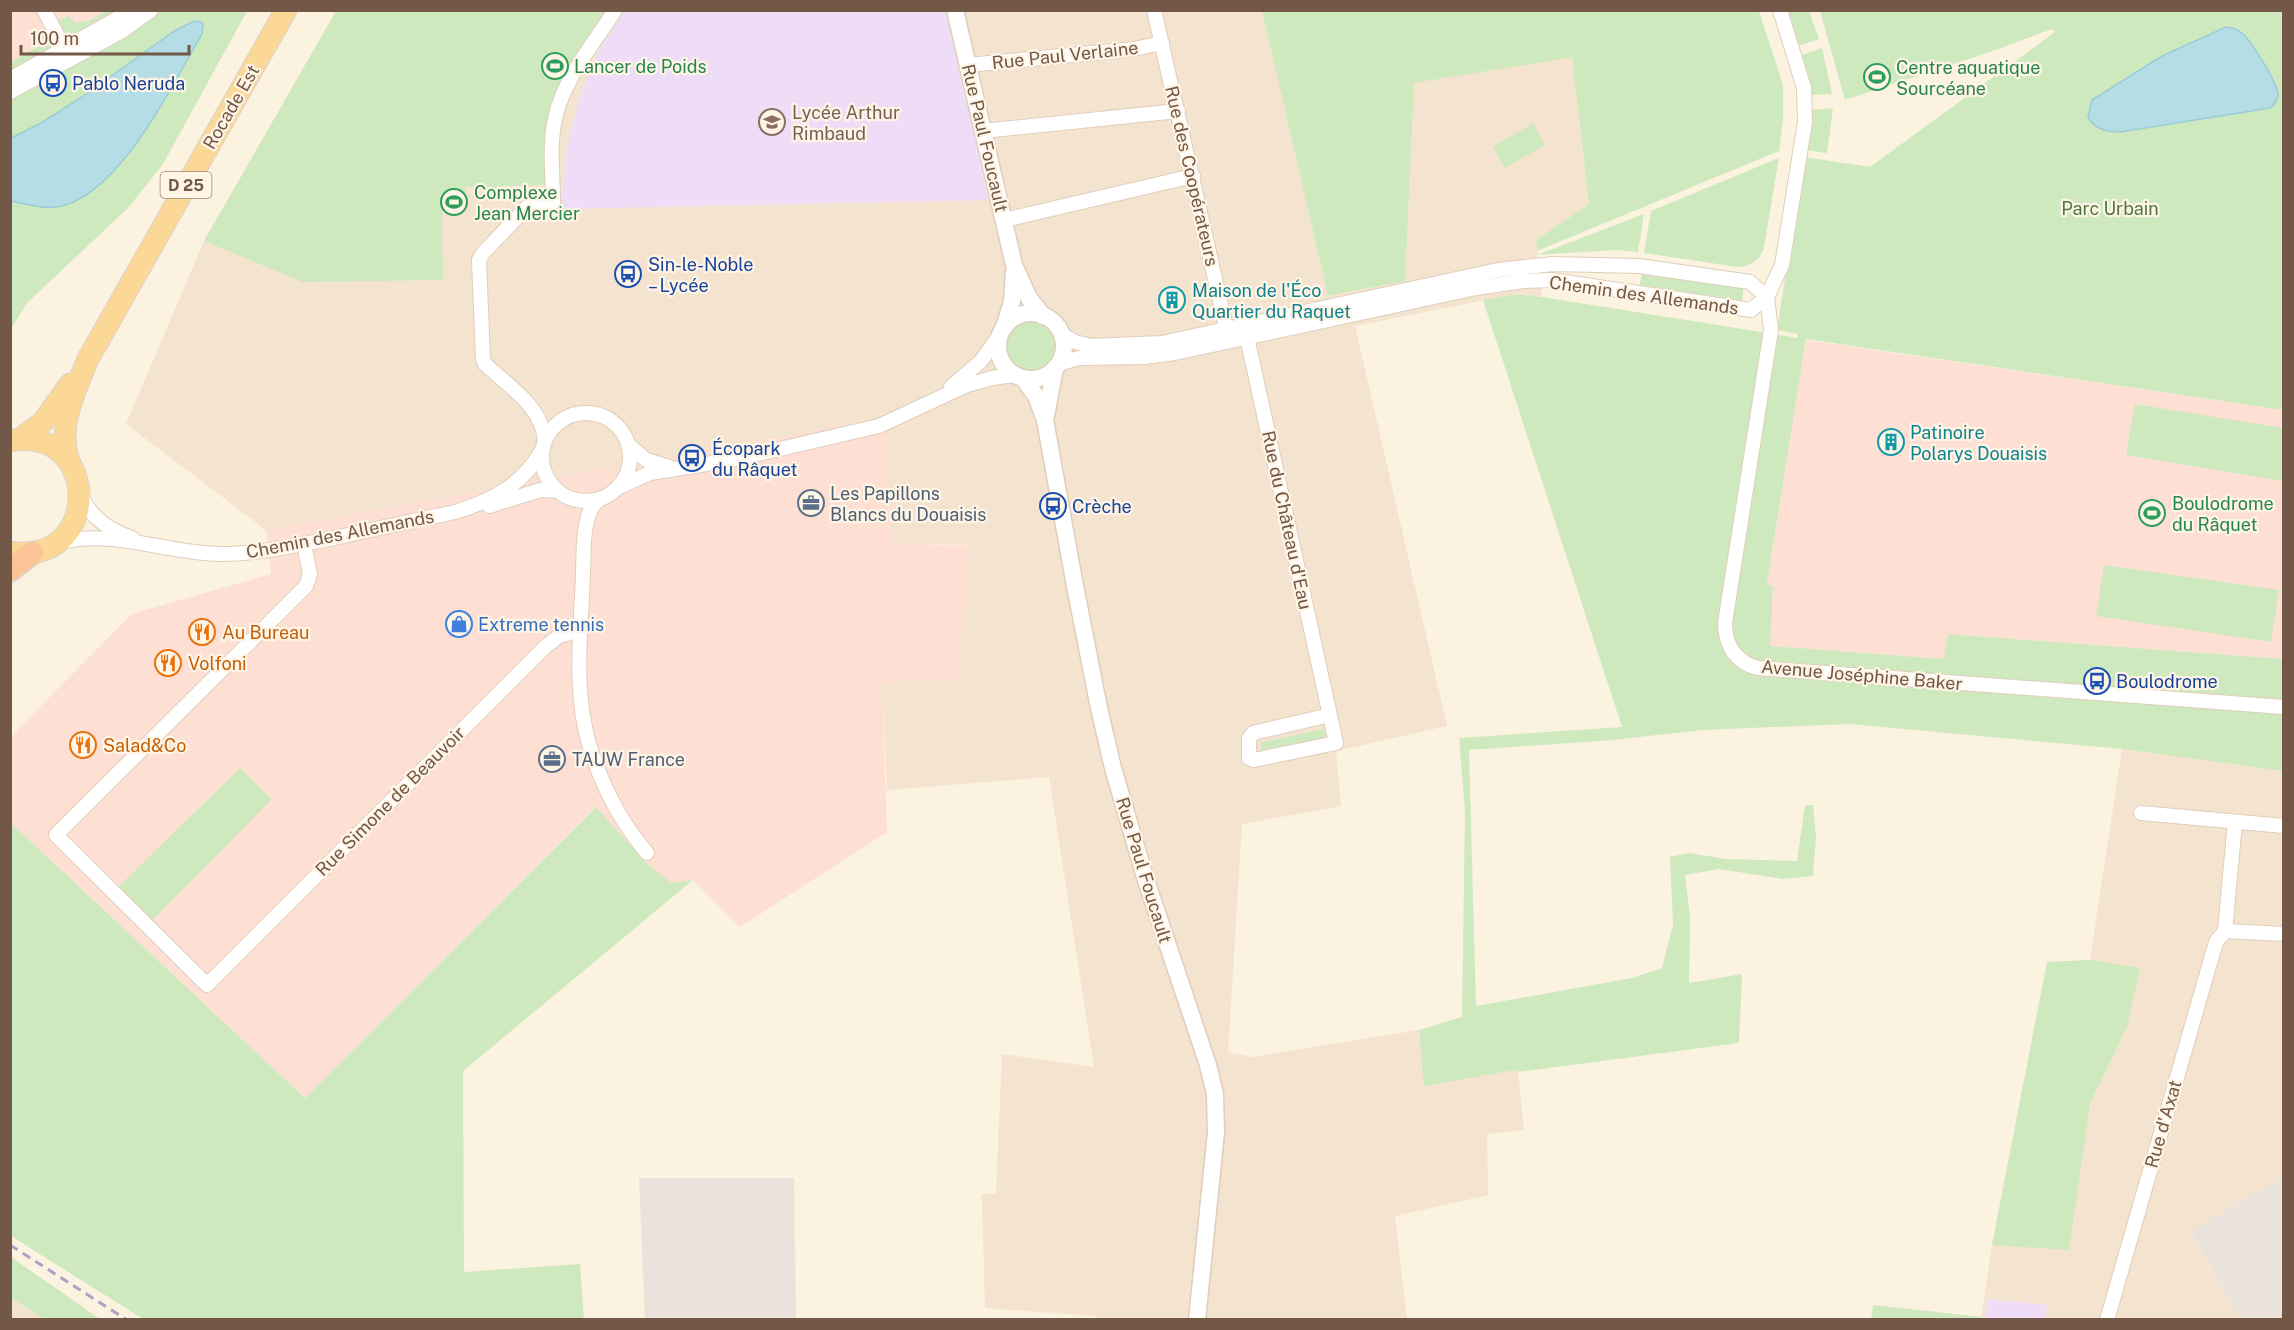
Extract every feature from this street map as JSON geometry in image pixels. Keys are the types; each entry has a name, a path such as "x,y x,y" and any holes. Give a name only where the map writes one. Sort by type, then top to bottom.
{"highway":[{"path":"10,570 21,553"}],"main road":[{"name":"Rocade Est","path":"15,440 43,422 88,359 286,10"},
{"name":"Rocade Est","path":"81,495 77,477 65,449 65,427 73,396 88,359"},
{"path":"15,440 33,440 50,446 69,461"},
{"path":"21,553 54,545 66,534 75,521 81,495"}],"street":[{"path":"44,10 68,54"},
{"path":"10,92 132,10"},
{"path":"10,79 122,31 151,10"},
{"path":"615,10 562,97 554,129 553,202 528,206 479,260 483,359 489,368 536,408 550,413 590,413 610,420 621,429 629,445 630,458 628,470 619,487"},
{"name":"Rue Paul Foucault","path":"955,10 1014,265 1029,298 1043,316"},
{"name":"Rue des Coopérateurs","path":"1154,10 1228,335"},
{"name":"Chemin des Allemands","path":"1062,334 1071,341 1085,345 1125,346 1162,343 1228,335 1523,281 1559,281 1751,310 1767,297 1782,265 1805,122 1805,94 1801,75 1780,10"},
{"name":"Rue Paul Verlaine","path":"968,65 1134,49 1162,43"},
{"path":"983,131 1178,111"},
{"path":"1004,220 1193,176"},
{"name":"Chemin des Allemands","path":"1245,332 1498,270 1553,264 1639,266 1750,282 1767,297"},
{"name":"Rue Paul Foucault","path":"1002,330 1012,301 1014,265"},
{"name":"Avenue Joséphine Baker","path":"1767,297 1771,330 1725,623 1729,645 1744,662 1758,668 2283,707"},
{"path":"647,853 633,836 612,801 591,749 580,694 585,538 592,507 619,487 650,473 732,460 879,426 975,382 1018,376 1039,378 1057,366 1063,353 1062,334 1055,324 1043,316 1024,314 1012,318 975,367 935,399"},
{"path":"1002,330 998,345 1000,358 1006,369 1018,376"},
{"name":"Rue du Château d'Eau","path":"1245,332 1330,715 1335,743 1254,760 1249,758 1249,739 1253,733 1330,715"},
{"name":"Chemin des Allemands","path":"1057,366 1079,358 1164,354 1228,335"},
{"name":"Rue Paul Foucault","path":"1046,420 1048,396 1057,366"},
{"name":"Rue Paul Foucault","path":"1018,376 1036,396 1046,420 1077,597 1111,757 1137,854 1209,1065 1214,1087 1216,1132 1197,1320"},
{"path":"522,398 542,425 543,468 549,481 576,508 585,538"},
{"path":"544,445 557,424 576,414"},
{"name":"Chemin des Allemands","path":"454,512 487,500 518,481 531,467 544,445"},
{"path":"629,445 652,462 683,469"},
{"name":"Chemin des Allemands","path":"54,545 87,538 195,553 258,552 478,509 540,490 560,493"},
{"path":"560,493 582,501 602,498"},
{"name":"Chemin des Allemands","path":"81,495 91,514 107,526 128,537 154,546"},
{"name":"Rue Simone de Beauvoir","path":"304,544 310,574 306,586 56,835 207,985 546,646 559,636 581,630"},
{"path":"2141,813 2283,826"},
{"path":"2235,822 2225,931 2283,934"},
{"name":"Rue d'Axat","path":"2107,1320 2216,942 2225,931"}],"shaded area":[{"path":"11,11 105,11 90,20 76,23 68,16 38,31 39,46 11,62"},
{"path":"336,11 1262,11 1328,296 1405,281 1413,83 1572,56 1589,204 1536,240 1542,297 1515,294 1355,326 1447,726 1336,751 1341,806 1242,824 1228,1052 1252,1057 1419,1030 1425,1086 1518,1070 1524,1130 1487,1134 1488,1195 1395,1216 1407,1319 1096,1320 1095,1316 985,1308 982,1194 996,1194 1002,1054 1094,1067 1049,777 887,790 882,682 969,545 892,543 884,418 266,530 126,424 204,241"},
{"name":"Lycée Arthur Rimbaud","path":"625,11 945,11 990,200 560,209 567,147 580,97 600,49"},
{"path":"1806,340 2283,410 2283,659 1948,634 1944,659 1769,646 1773,586 1767,585"},
{"path":"885,417 892,543 970,546 958,680 882,682 887,832 740,927 693,880 671,884 643,860 595,807 305,1098 11,823 10,741 18,729 132,614 271,574 266,530"},
{"path":"2122,749 2283,771 2283,1178 2190,1232 2240,1319 1981,1320 1992,1245 2047,962 2090,960"},
{"path":"639,1178 794,1178 796,1319 645,1319"},
{"path":"2283,1178 2283,1319 2240,1319 2190,1231"},
{"path":"11,1298 44,1319 11,1319"},
{"path":"1988,1299 2047,1305 2046,1319 1984,1319"}],"green space":[{"path":"105,11 247,11 163,164 128,208 27,303 11,329 11,62 39,46 38,31 68,16 76,23 90,20"},
{"path":"336,11 610,11 565,80 547,185 503,186 503,196 483,198 482,186 466,187 466,210 442,211 443,280 303,282 204,241"},
{"path":"1262,11 1759,11 1783,85 1783,120 1779,151 1537,251 1536,240 1589,204 1572,57 1414,83 1405,281 1328,296"},
{"path":"1786,11 1809,11 1819,39 1798,46"},
{"name":"Parc Urbain","path":"1820,11 2283,11 2283,410 1806,339 1767,584 1773,586 1770,646 1943,659 1948,634 2283,659 2283,771 2122,749 1850,724 1703,730 1612,740 1469,750 1476,1006 1632,978 1662,968 1673,924 1670,857 1689,853 1726,859 1797,861 1805,805 1813,805 1816,836 1813,876 1783,879 1719,869 1685,875 1690,917 1689,983 1742,974 1739,1043 1518,1072 1517,1070 1424,1086 1419,1030 1462,1017 1465,812 1459,738 1622,727 1483,300 1515,294 1542,297 1798,338 1798,334 1777,330 1804,157 1870,167 2055,32 2052,29 1845,100"},
{"path":"1822,48 1832,94 1811,95 1802,55"},
{"path":"1833,108 1827,153 1806,150 1811,110"},
{"path":"1533,123 1545,145 1505,168 1493,147"},
{"path":"1779,158 1764,248 1754,262 1737,267 1644,253 1651,211"},
{"path":"1644,214 1638,252 1616,250 1537,255"},
{"path":"1642,270 1744,286 1742,301 1640,285"},
{"path":"1026,321 1036,321 1049,328 1056,341 1056,351 1049,364 1036,371 1026,371 1017,367 1010,360 1006,351 1006,341 1010,332 1017,325"},
{"path":"2135,404 2283,428 2283,481 2126,455"},
{"path":"2104,565 2279,590 2271,642 2096,616"},
{"path":"1324,729 1327,741 1263,756 1260,743"},
{"path":"240,768 272,799 150,923 116,889"},
{"path":"596,807 643,860 671,883 693,880 463,1071 464,1272 580,1264 584,1319 143,1319 11,1236 11,823 305,1098"},
{"path":"2090,960 2140,968 2127,1027 2090,1103 2069,1250 1992,1245 2047,962"},
{"path":"11,1257 100,1319 44,1319 11,1298"},
{"path":"1873,1305 1982,1317 1981,1320 1871,1319"}],"water":[{"path":"194,21 203,24 202,34 176,81 122,162 101,183 79,199 56,207 39,207 11,201 11,138 41,123 82,97 173,32"},
{"path":"2226,27 2243,34 2270,74 2278,96 2270,108 2120,132 2101,129 2088,117 2092,100 2162,56"}],"railway":[{"path":"10,1245 127,1320"}],"place":[{"name":"Lancer de Poids","path":"555,66"},
{"name":"Centre aquatique Sourcéane","path":"1877,77"},
{"name":"Pablo Neruda","path":"53,83"},
{"name":"Lycée Arthur Rimbaud","path":"772,122"},
{"name":"Complexe Jean Mercier","path":"454,202"},
{"name":"Sin-le-Noble – Lycée","path":"628,274"},
{"name":"Maison de l'Éco Quartier du Raquet","path":"1172,300"},
{"name":"Patinoire Polarys Douaisis","path":"1891,442"},
{"name":"Écopark du Râquet","path":"692,458"},
{"name":"Les Papillons Blancs du Douaisis","path":"811,503"},
{"name":"Crèche","path":"1053,506"},
{"name":"Boulodrome du Râquet","path":"2152,513"},
{"name":"Extreme tennis","path":"459,624"},
{"name":"Au Bureau","path":"202,632"},
{"name":"Volfoni","path":"168,663"},
{"name":"Boulodrome","path":"2097,681"},
{"name":"Salad&Co","path":"83,745"},
{"name":"TAUW France","path":"552,759"}]}
